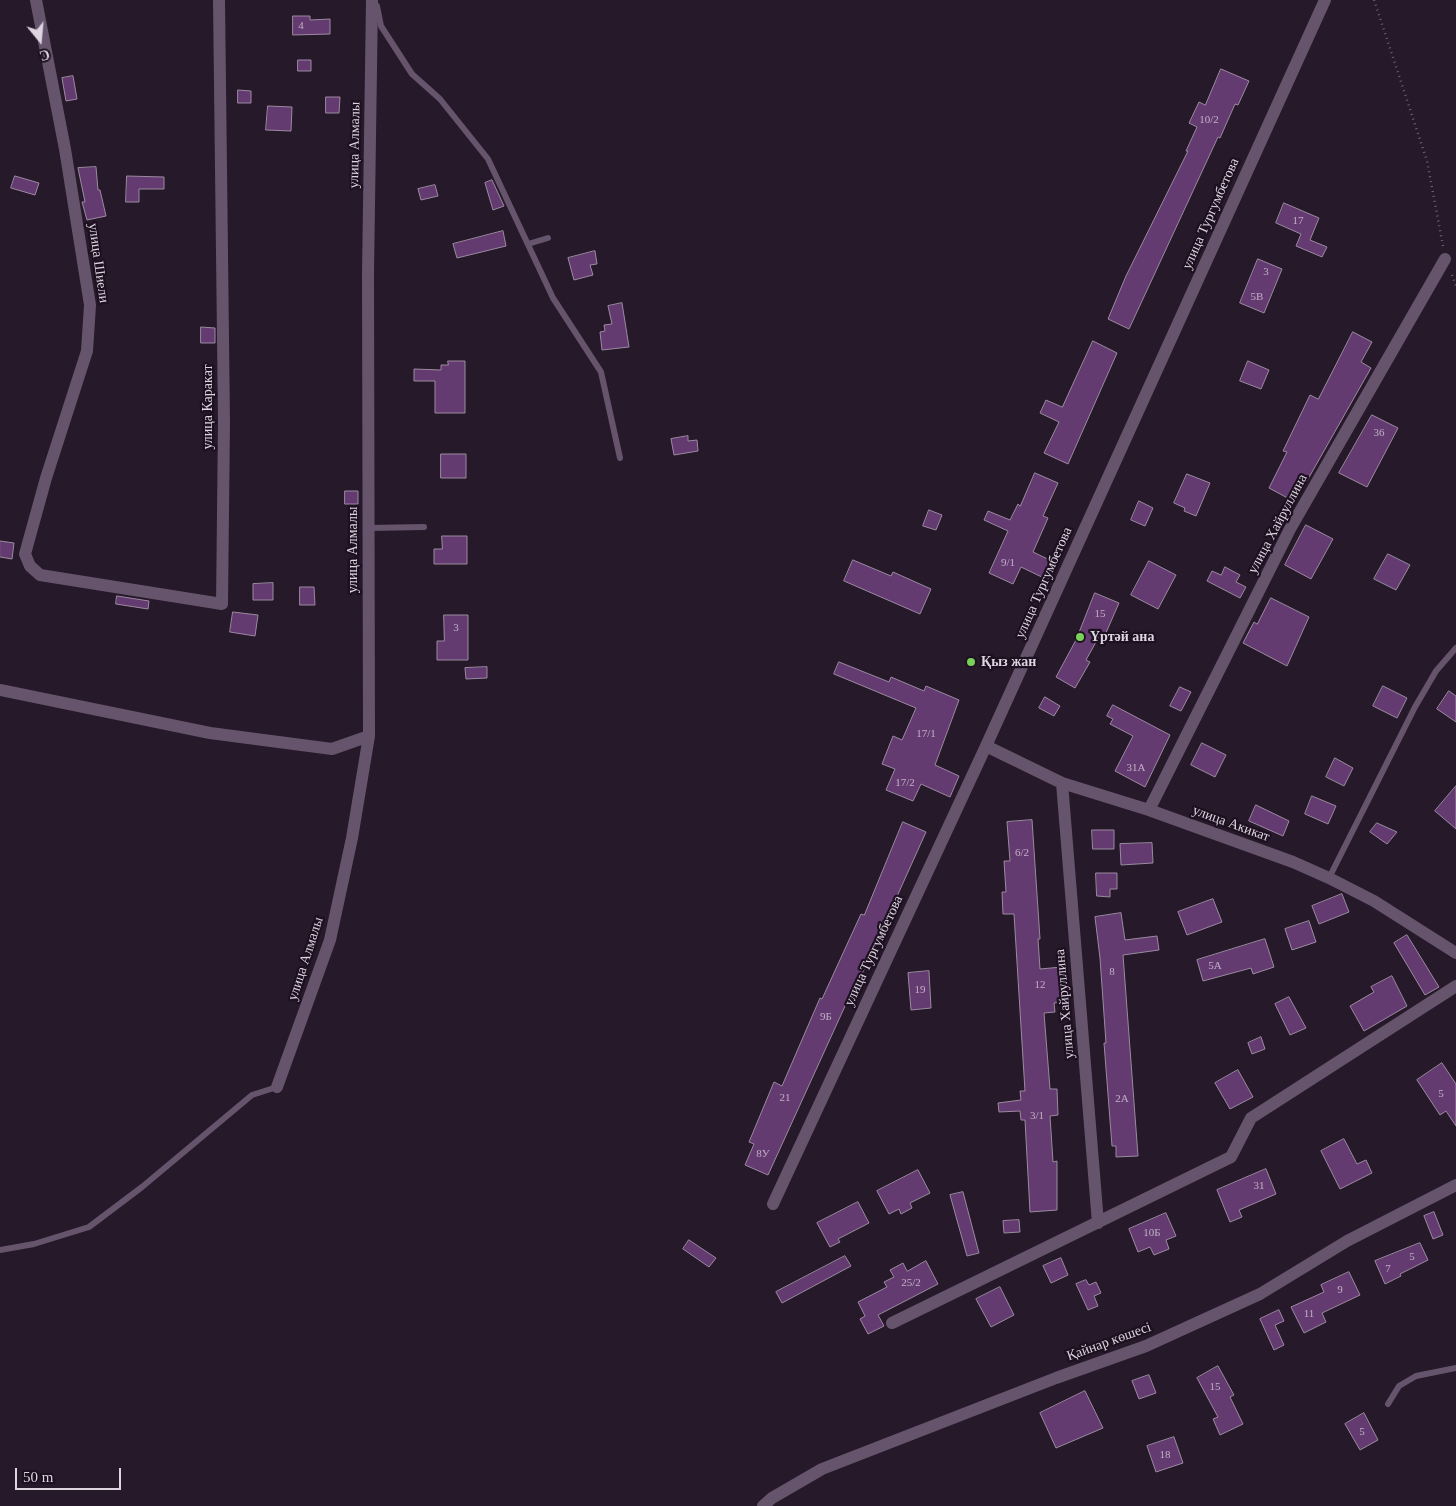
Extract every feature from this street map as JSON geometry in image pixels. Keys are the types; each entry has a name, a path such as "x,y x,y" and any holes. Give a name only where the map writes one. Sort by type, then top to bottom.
{"street":[{"name":"улица Шиели","path":"25,554 46,478 88,351 90,305 65,149 36,0"},
{"name":"улица Каракат","path":"25,554 30,566 40,575 222,604 224,413 219,0"},
{"name":"улица Алмалы","path":"277,1086 330,940 352,838 369,736 368,274 374,0"},
{"name":"улица Тургумбетова","path":"774,1204 986,746 1325,0"},
{"name":"улица Хайруллина","path":"1149,810 1290,529 1445,259"},
{"path":"0,690 210,733 332,749 369,736"},
{"name":"улица Акикат","path":"986,746 1062,783 1149,810 1293,862 1374,901 1456,953"},
{"name":"улица Хайруллина","path":"1062,783 1098,1223"},
{"path":"892,1323 1231,1157 1251,1118 1456,986"},
{"name":"Қайнар көшесі","path":"763,1506 772,1498 822,1469 1056,1378 1146,1346 1260,1294 1347,1241 1456,1185"}],"lane":[{"path":"374,0 380,26 412,74 440,99 488,159 553,298 602,372 620,458"},
{"path":"528,244 548,238"},
{"path":"368,528 424,527"},
{"path":"1329,878 1415,707 1436,671 1456,648"},
{"path":"0,1250 34,1244 89,1227 142,1187 252,1095 277,1086"},
{"path":"1388,1404 1399,1386 1416,1376 1456,1368"}],"path":[{"path":"1374,0 1427,162 1445,259 1456,286"}],"building":[{"path":"293,16 310,16 310,20 330,19 330,34 293,35"},
{"path":"298,60 311,60 311,71 298,71"},
{"path":"1221,69 1249,81 1238,105 1235,104 1220,138 1218,137 1129,329 1108,319 1126,276 1188,151 1186,151 1197,127 1189,123 1199,102 1205,105"},
{"path":"73,76 77,99 66,101 62,78"},
{"path":"238,90 251,91 251,103 238,103"},
{"path":"326,97 340,97 339,113 326,113"},
{"path":"268,106 292,107 291,131 266,130"},
{"path":"96,167 98,190 100,190 106,216 87,220 82,202 85,202 78,168"},
{"path":"15,176 39,183 35,195 11,188"},
{"path":"127,176 164,177 164,189 139,189 139,202 126,202"},
{"path":"492,180 504,206 493,210 485,183"},
{"path":"435,185 438,196 421,200 418,189"},
{"path":"1284,203 1319,218 1310,240 1327,247 1322,257 1296,246 1301,234 1276,223"},
{"path":"503,231 506,246 457,258 453,244"},
{"path":"595,251 597,264 590,265 593,275 574,280 568,258"},
{"path":"1258,259 1282,269 1264,313 1240,303"},
{"path":"622,303 629,347 602,350 600,332 605,331 604,325 612,324 608,306"},
{"path":"201,327 215,328 215,343 201,343"},
{"path":"1353,332 1372,342 1361,362 1371,368 1295,502 1269,488 1287,452 1283,451 1310,395 1318,399"},
{"path":"1093,341 1117,353 1068,464 1044,453 1059,422 1040,413 1046,400 1062,407"},
{"path":"448,361 465,361 465,413 435,413 435,381 414,381 414,369 441,370 441,365 448,365"},
{"path":"1248,361 1269,370 1261,389 1240,381"},
{"path":"1372,415 1398,428 1367,487 1339,473"},
{"path":"688,436 688,441 697,440 698,451 674,455 671,439"},
{"path":"441,454 466,454 466,478 441,478"},
{"path":"1035,473 1058,483 1043,516 1048,518 1033,552 1056,563 1048,580 1021,567 1013,584 989,573 1008,531 984,520 988,511 1010,520 1018,504 1020,506"},
{"path":"1187,474 1210,483 1196,516 1184,511 1185,508 1174,503"},
{"path":"345,491 358,491 358,504 345,504"},
{"path":"1139,501 1153,508 1145,526 1131,520"},
{"path":"929,510 942,515 936,530 923,526"},
{"path":"1306,525 1333,539 1311,579 1285,565"},
{"path":"442,536 467,536 467,564 434,564 434,549 442,549"},
{"path":"0,541 14,543 12,559 0,557"},
{"path":"1388,554 1410,565 1396,590 1374,579"},
{"path":"853,560 891,576 893,572 931,589 920,614 844,581"},
{"path":"1149,561 1176,575 1158,609 1131,595"},
{"path":"1225,567 1240,575 1236,582 1246,587 1240,598 1207,581 1212,571 1221,575"},
{"path":"273,583 273,600 253,600 253,584"},
{"path":"300,587 314,587 315,605 300,605"},
{"path":"1095,593 1119,603 1105,635 1101,633 1086,660 1090,662 1075,688 1056,677 1076,640"},
{"path":"117,596 149,601 148,609 116,604"},
{"path":"1271,598 1309,617 1287,666 1243,643 1254,622 1257,624"},
{"path":"233,612 258,615 255,636 230,632"},
{"path":"444,615 468,615 468,660 437,660 437,641 444,641"},
{"path":"839,662 889,682 891,677 924,691 926,686 959,700 935,765 959,776 950,797 921,784 913,801 886,790 895,769 882,764 893,736 902,740 916,708 834,674"},
{"path":"487,667 487,678 466,679 465,668"},
{"path":"1383,686 1407,698 1397,718 1373,706"},
{"path":"1180,687 1191,692 1181,711 1170,706"},
{"path":"1449,691 1456,696 1456,722 1437,709"},
{"path":"1045,697 1060,706 1054,716 1039,708"},
{"path":"1113,705 1170,735 1145,787 1115,771 1133,736 1110,724 1113,719 1107,716"},
{"path":"1202,743 1226,755 1215,777 1191,765"},
{"path":"1335,758 1353,768 1344,786 1326,777"},
{"path":"1456,786 1456,829 1435,811"},
{"path":"1312,796 1336,806 1328,824 1305,814"},
{"path":"1256,805 1289,821 1283,836 1249,821"},
{"path":"1032,820 1040,939 1038,939 1040,969 1062,967 1065,1002 1054,1003 1055,1012 1044,1013 1050,1089 1057,1089 1058,1115 1050,1116 1053,1162 1057,1161 1057,1210 1030,1212 1025,1120 1021,1120 1020,1111 999,1112 998,1103 1021,1100 1020,1091 1025,1091 1014,914 1003,914 1002,892 1006,892 1004,861 1010,861 1007,822"},
{"path":"903,822 926,832 768,1175 745,1165 754,1144 749,1142 774,1082 782,1086 820,998 822,999 861,914 864,915"},
{"path":"1377,823 1397,832 1387,844 1370,832"},
{"path":"1092,830 1114,830 1114,849 1093,849"},
{"path":"1152,843 1153,863 1121,865 1120,844"},
{"path":"1096,873 1117,873 1117,889 1110,889 1110,897 1097,896"},
{"path":"1342,894 1349,912 1319,924 1312,906"},
{"path":"1213,899 1222,922 1187,935 1178,912"},
{"path":"1121,913 1125,940 1157,936 1159,950 1123,955 1138,1156 1116,1157 1116,1146 1112,1146 1100,958 1095,917"},
{"path":"1309,921 1316,942 1292,950 1285,929"},
{"path":"1407,935 1439,987 1425,995 1394,943"},
{"path":"1265,939 1274,967 1253,974 1251,968 1203,981 1197,960"},
{"path":"929,971 931,1008 911,1010 908,973"},
{"path":"1392,976 1407,1006 1364,1031 1350,1006 1374,992 1371,987"},
{"path":"1289,997 1306,1028 1290,1035 1275,1004"},
{"path":"1261,1037 1265,1049 1252,1054 1248,1043"},
{"path":"1442,1063 1456,1084 1456,1126 1446,1111 1440,1115 1417,1080"},
{"path":"1238,1070 1253,1097 1230,1109 1215,1083"},
{"path":"1344,1139 1357,1164 1366,1160 1372,1173 1340,1189 1321,1151"},
{"path":"1266,1169 1276,1194 1239,1210 1242,1217 1230,1222 1217,1190"},
{"path":"918,1170 930,1193 910,1203 912,1208 901,1214 899,1209 889,1214 877,1191"},
{"path":"963,1192 979,1253 967,1256 950,1195"},
{"path":"858,1202 869,1223 838,1239 840,1242 830,1247 817,1223"},
{"path":"1434,1212 1443,1235 1433,1239 1424,1216"},
{"path":"1166,1213 1176,1236 1166,1240 1169,1249 1154,1255 1150,1247 1138,1252 1129,1229"},
{"path":"1019,1220 1020,1232 1004,1233 1003,1221"},
{"path":"689,1240 716,1258 709,1267 683,1249"},
{"path":"1420,1243 1428,1260 1385,1284 1375,1261"},
{"path":"845,1256 851,1266 782,1303 776,1292"},
{"path":"1061,1258 1068,1275 1051,1283 1043,1266"},
{"path":"926,1261 938,1284 878,1315 884,1326 868,1334 860,1319 865,1316 858,1302 887,1287 884,1282 894,1277 890,1270 903,1263 907,1271"},
{"path":"1349,1272 1360,1295 1322,1313 1326,1322 1304,1333 1291,1307 1324,1292 1321,1285"},
{"path":"1086,1280 1089,1285 1096,1282 1101,1293 1094,1296 1098,1306 1088,1310 1076,1284"},
{"path":"1000,1287 1014,1315 991,1327 976,1299"},
{"path":"1279,1310 1284,1321 1275,1325 1284,1345 1274,1350 1260,1319"},
{"path":"1218,1366 1234,1395 1230,1397 1243,1424 1220,1435 1213,1419 1218,1417 1197,1378"},
{"path":"1149,1375 1156,1393 1139,1399 1132,1381"},
{"path":"1085,1391 1103,1428 1056,1448 1040,1413"},
{"path":"1364,1413 1378,1440 1360,1450 1345,1424"},
{"path":"1174,1437 1183,1463 1156,1472 1147,1446"}],"place":[{"name":"Үртәй ана","path":"1080,637"},
{"name":"Қыз жан","path":"971,662"}]}
